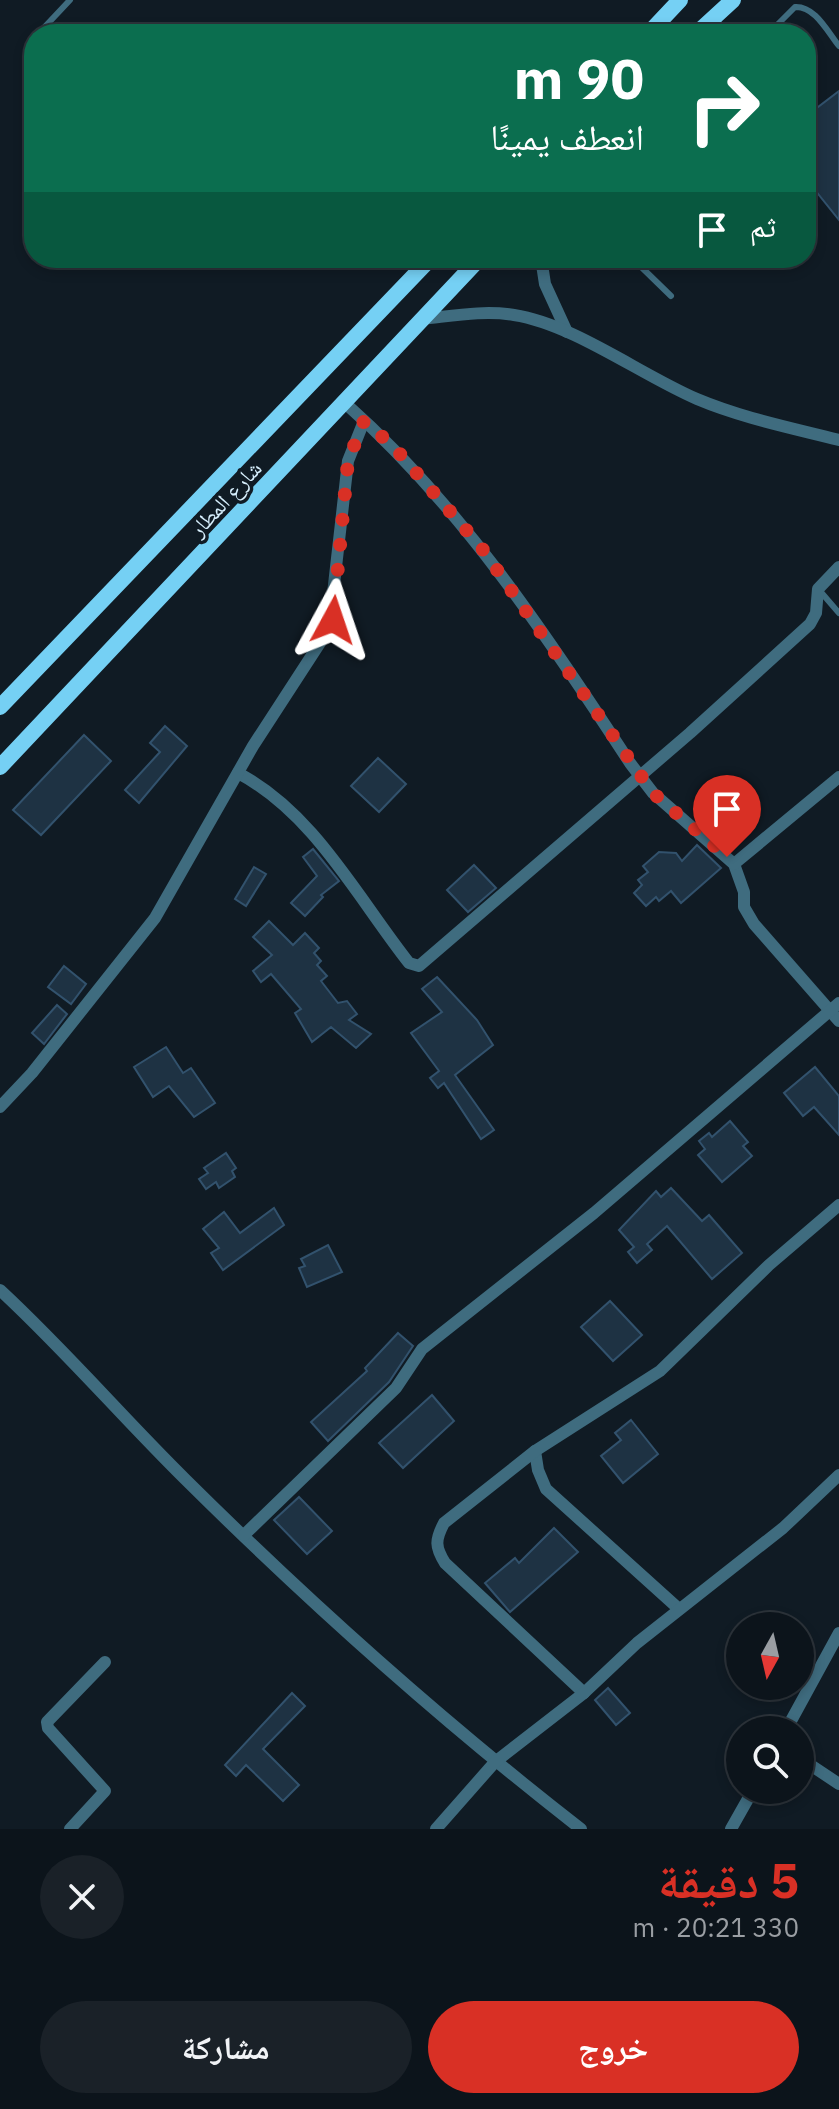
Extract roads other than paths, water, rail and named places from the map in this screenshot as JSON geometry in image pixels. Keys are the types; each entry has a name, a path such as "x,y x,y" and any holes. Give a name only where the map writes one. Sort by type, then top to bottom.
{"street":[{"path":"657,24 680,0"},
{"path":"707,24 733,0"},
{"name":"شارع المطار","path":"0,707 421,268"},
{"name":"شارع المطار","path":"0,767 470,268"},
{"path":"543,268 545,284 567,332"},
{"path":"422,319 493,313 517,315 567,332 700,400 763,421 839,440"},
{"path":"244,1535 396,1388 422,1349 594,1213 836,1011 754,924 744,907 744,892 734,864 653,793 481,547 393,446 345,403"},
{"path":"0,1107 32,1073 155,918 238,773 333,620 348,461 364,421"},
{"path":"238,773 268,789 297,815 414,967 473,923 639,774 702,723 814,619 818,589 839,567"},
{"path":"734,864 839,777"},
{"path":"584,1693 445,1563 436,1550 436,1539 444,1523 535,1451 660,1371 769,1265 839,1205"},
{"path":"0,1290 186,1480 418,1698 581,1829"},
{"path":"535,1451 538,1470 546,1489 679,1609"},
{"path":"436,1829 495,1762 584,1693 679,1609 783,1528 839,1475"},
{"path":"794,1716 839,1633"},
{"path":"70,1829 105,1791 48,1728 47,1722 105,1662"},
{"path":"814,1767 839,1784"},
{"path":"731,1829 745,1804"}],"lane":[{"path":"47,24 70,0"},
{"path":"778,24 795,7 804,6 839,46"},
{"path":"714,18 720,24"},
{"path":"642,268 671,296"},
{"path":"818,589 839,613"}]}
